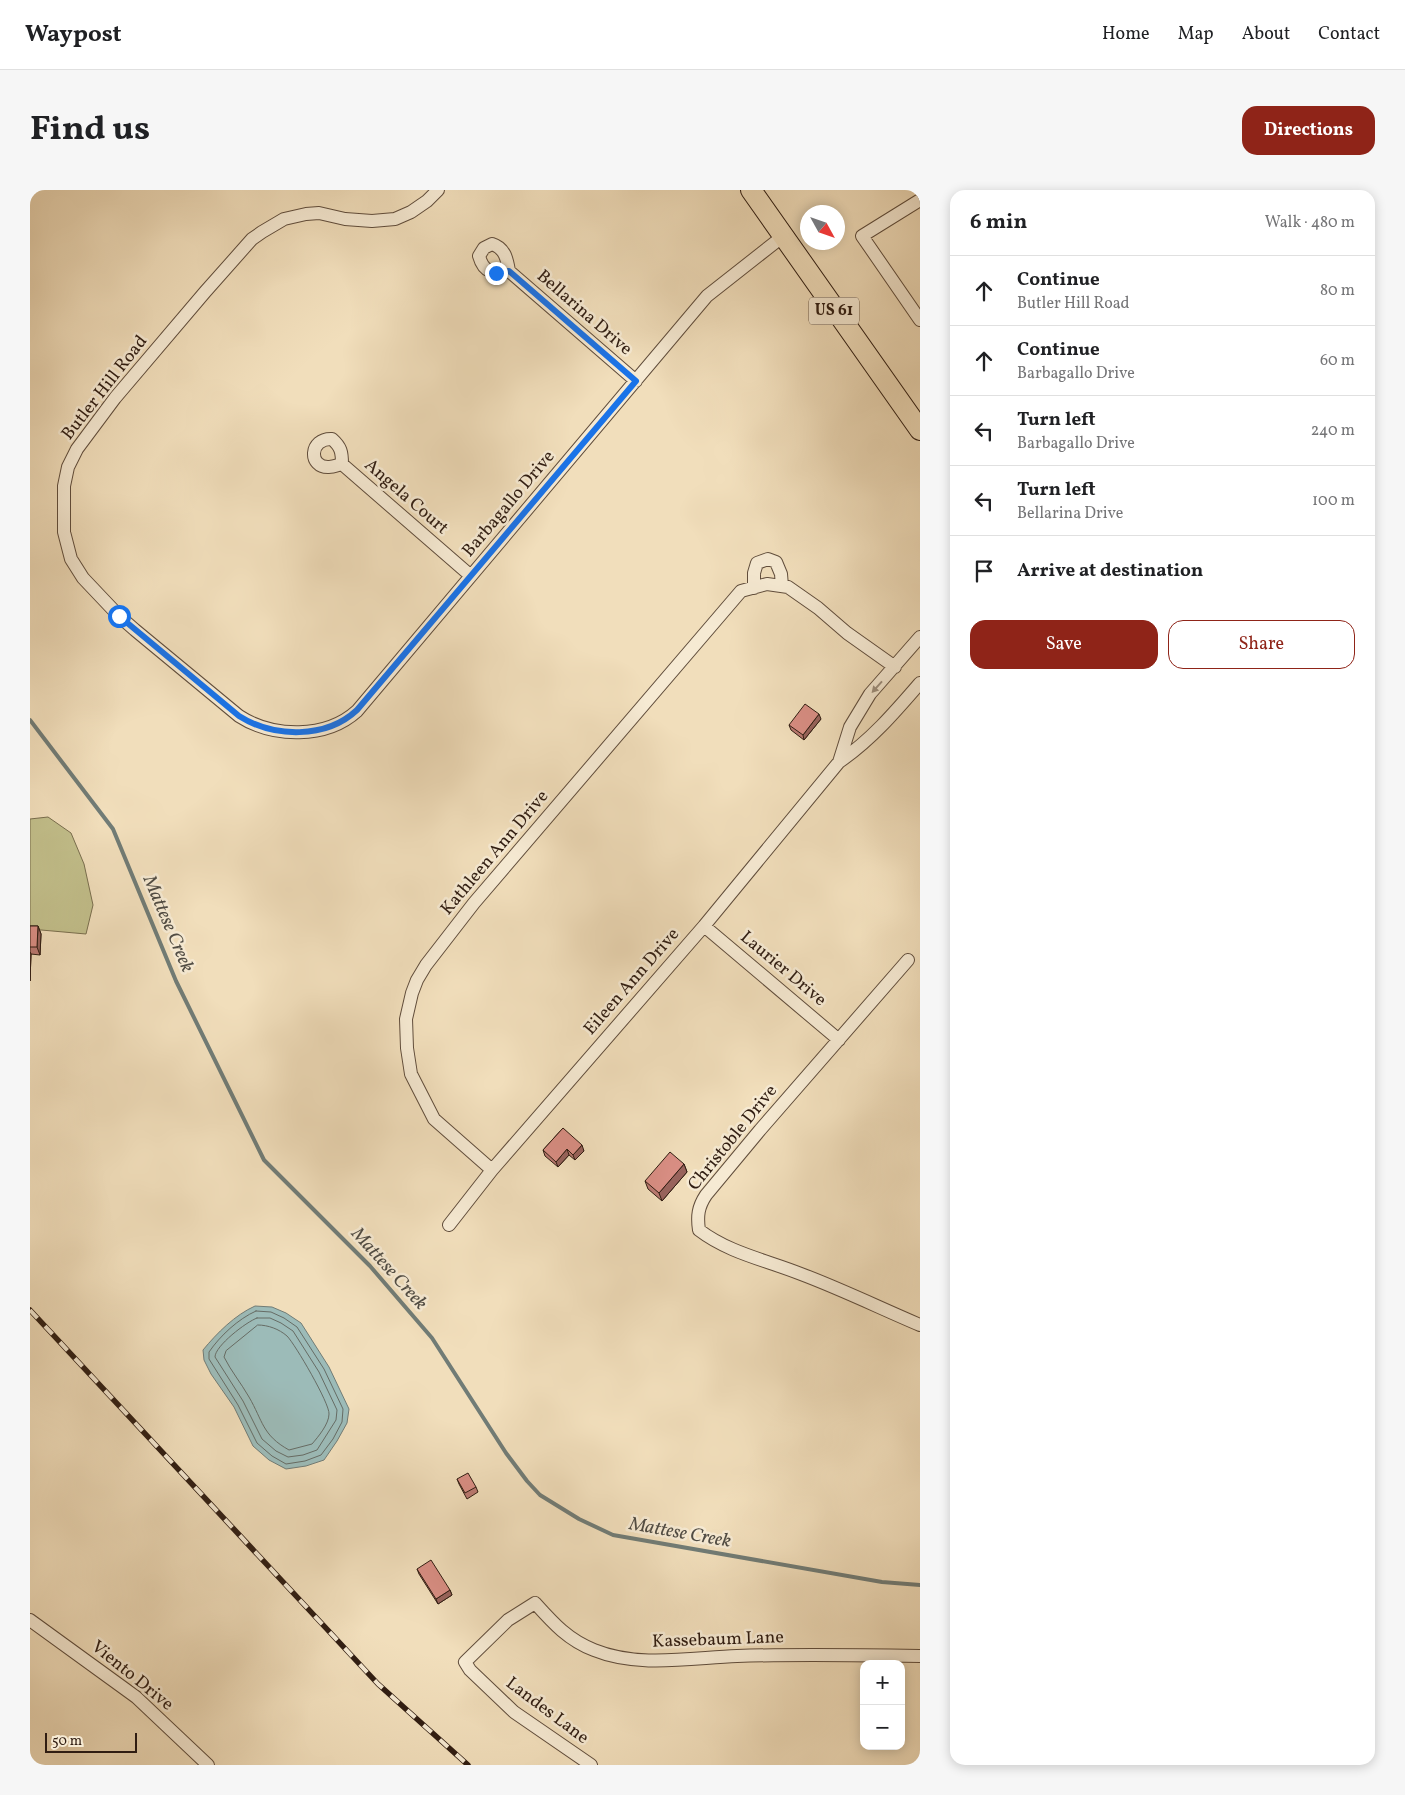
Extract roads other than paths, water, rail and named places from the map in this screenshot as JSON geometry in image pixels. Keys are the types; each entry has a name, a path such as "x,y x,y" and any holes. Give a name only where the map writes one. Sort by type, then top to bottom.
{"main road":[{"name":"US 61","path":"750,190 920,430"}],"street":[{"name":"Butler Hill Road","path":"239,716 119,616 83,578 71,559 64,532 64,486 68,467 77,449 116,398 252,239 284,219 306,214 319,213 345,219 372,221 395,219 411,212 427,201 438,190"},
{"path":"919,316 862,236 920,200"},
{"name":"Barbagallo Drive","path":"239,716 262,728 286,732 309,732 332,727 347,720 707,296 782,237"},
{"name":"Bellarina Drive","path":"509,271 636,381"},
{"name":"Angela Court","path":"342,464 471,576"},
{"path":"754,588 754,574 757,563 768,559 776,562 781,574 782,586 788,587 818,608 847,633 895,667"},
{"name":"Kathleen Ann Drive","path":"492,1170 434,1119 411,1074 407,1048 406,1019 417,980 426,965 474,904 741,592 767,584 782,586"},
{"name":"Eileen Ann Drive","path":"839,762 850,727 870,694 920,637"},
{"name":"Eileen Ann Drive","path":"450,1225 492,1170 704,926 839,762 858,749 877,731 920,683"},
{"name":"Laurier Drive","path":"704,926 839,1040"},
{"name":"Christoble Drive","path":"908,960 706,1195 699,1206 697,1218 699,1230 712,1240 736,1251 800,1273 920,1325"},
{"name":"Kassebaum Lane","path":"535,1603 563,1633 594,1650 615,1657 659,1660 738,1656 920,1656"},
{"name":"Landes Lane","path":"535,1603 508,1620 465,1662 470,1670 514,1712 591,1765"},
{"name":"Viento Drive","path":"30,1620 136,1697 208,1765"}],"water":[{"path":"255,1306 272,1307 286,1313 301,1323 329,1367 349,1409 347,1423 324,1460 306,1466 286,1469 269,1460 253,1446 234,1407 211,1374 204,1360 203,1350 214,1337 233,1319"}],"waterway":[{"name":"Mattese Creek","path":"30,720 113,829 176,981 264,1160 370,1266 432,1338 506,1453 540,1495 579,1519 613,1535 882,1582 920,1585"}],"railway":[{"path":"30,1310 378,1684 468,1765"}]}
